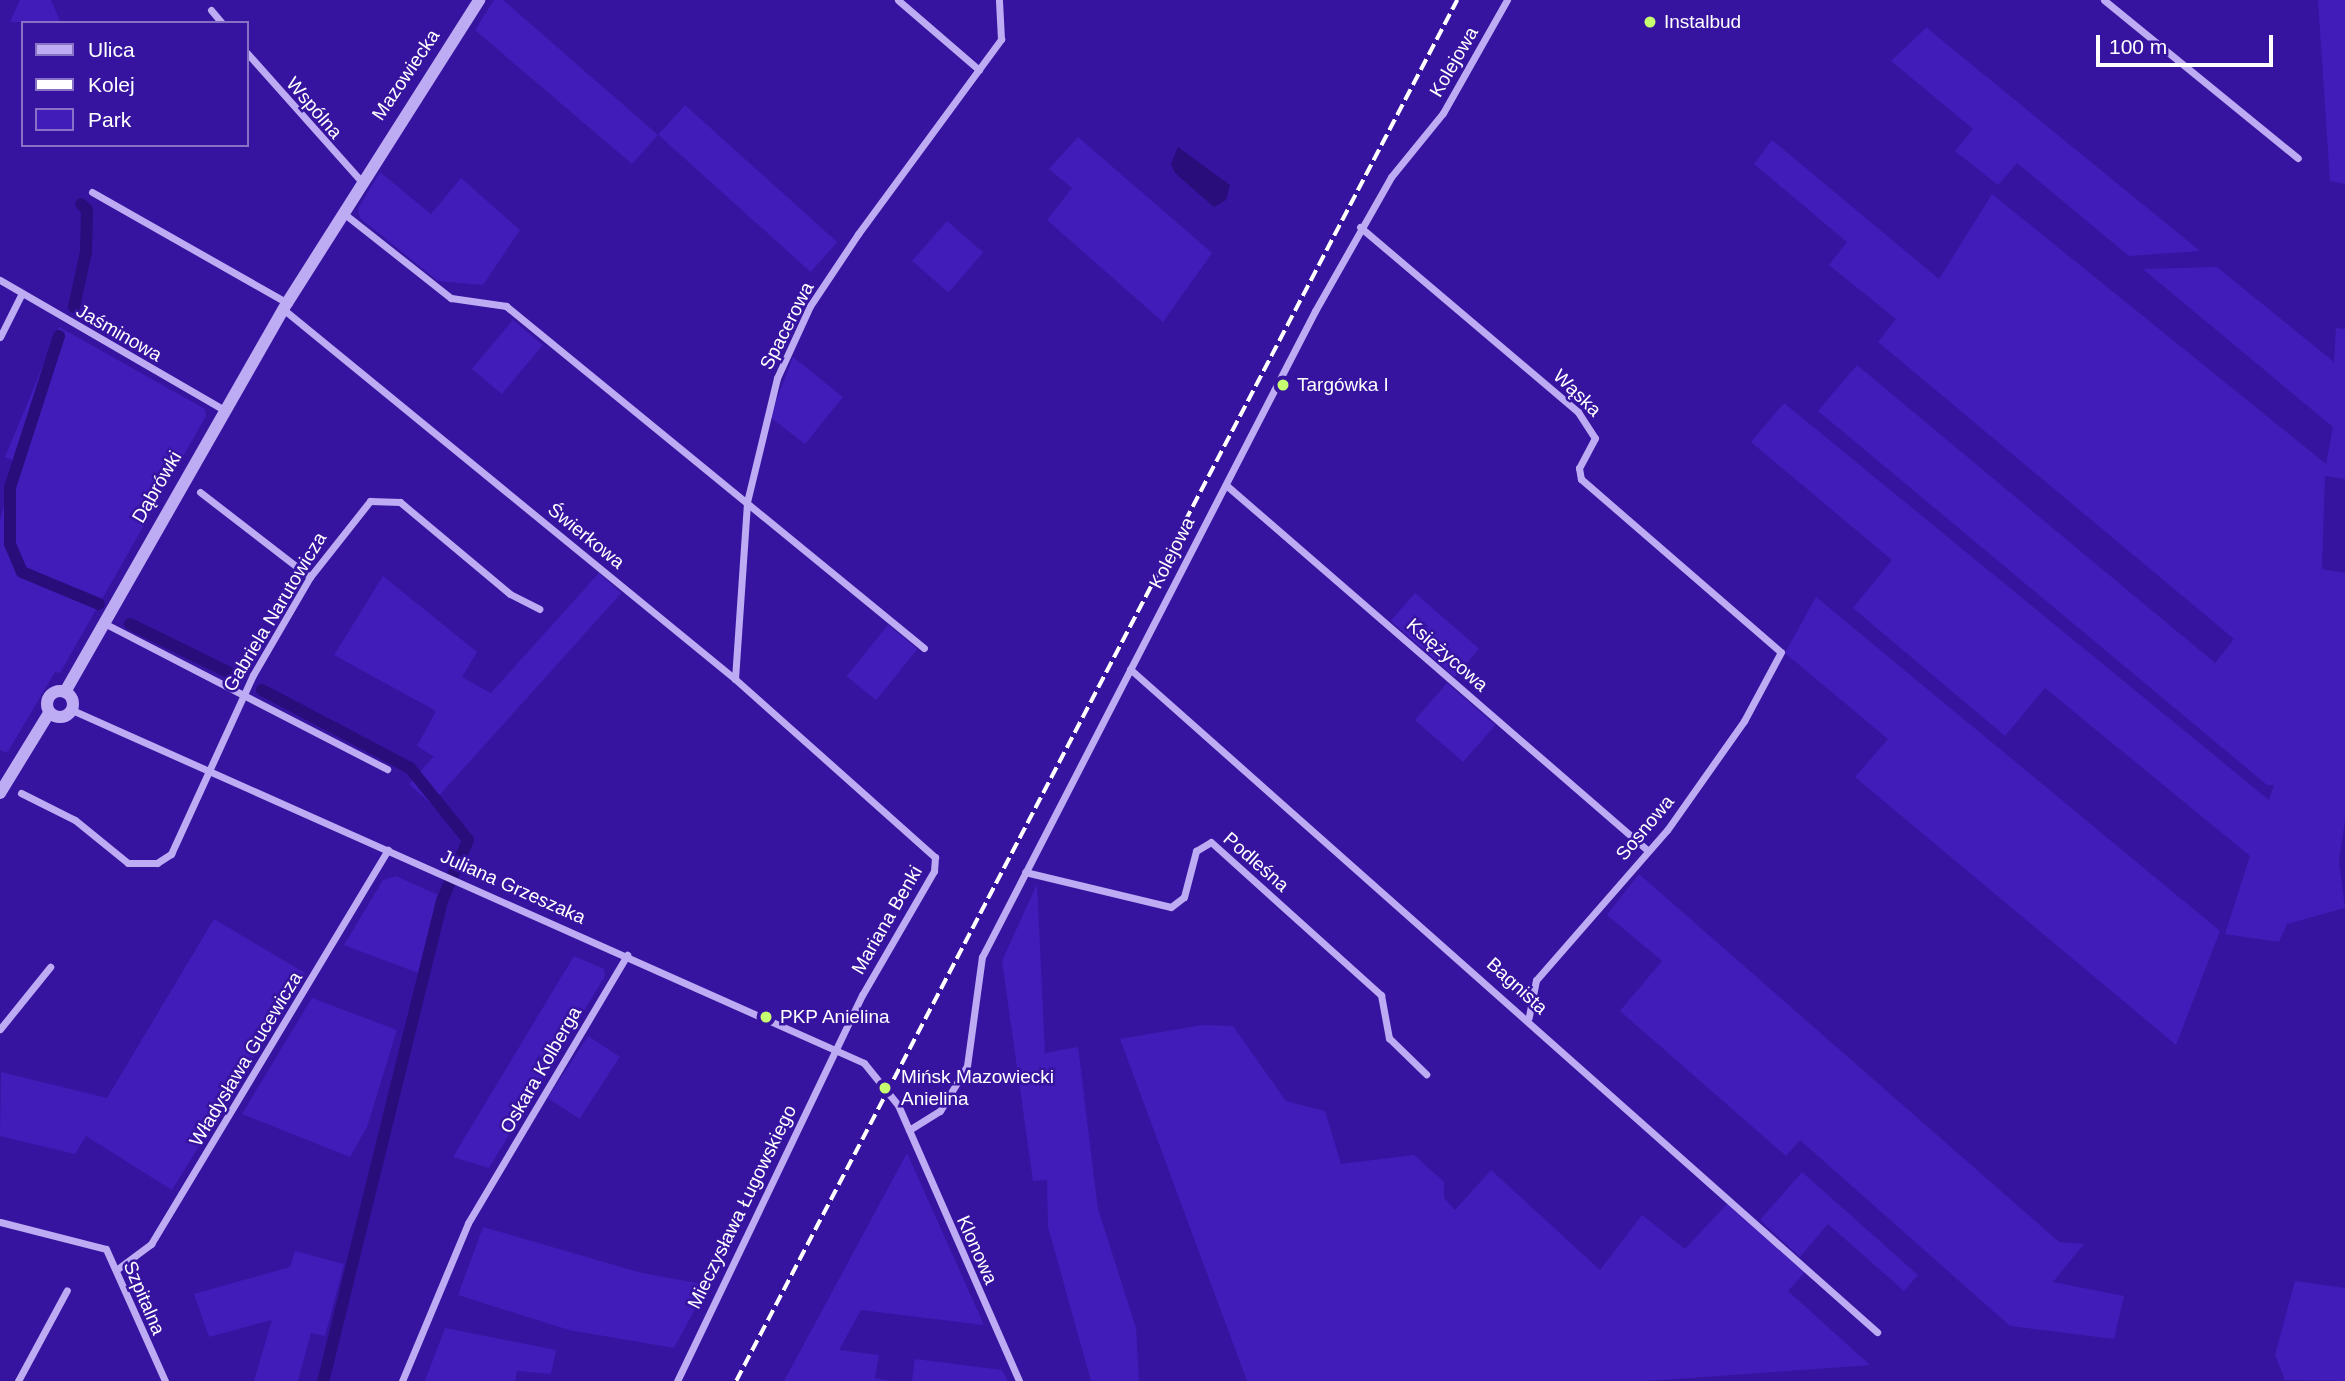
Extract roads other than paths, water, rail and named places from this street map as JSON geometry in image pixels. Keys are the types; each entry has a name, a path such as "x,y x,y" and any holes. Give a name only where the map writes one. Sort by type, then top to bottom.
{"street":[{"name":"Mazowiecka","path":"363,177 479,0"},
{"path":"898,0 979,70"},
{"name":"Spacerowa","path":"735,679 747,502 770,397 810,306 1001,39 999,0"},
{"name":"Kolejowa","path":"909,1130 940,1111 967,1066 977,971 1025,872 1360,227 1443,113 1507,0"},
{"path":"2104,0 2298,159"},
{"path":"211,9 220,21"},
{"name":"Wspólna","path":"248,54 363,177"},
{"name":"Dąbrówki","path":"49,713 51,695 65,692 101,622 223,410 363,177"},
{"path":"92,192 285,306"},
{"path":"342,212 458,302 506,306 924,648"},
{"name":"Wąska","path":"1360,227 1590,423 1594,445 1578,468 1581,479 1781,652"},
{"name":"Jaśminowa","path":"0,280 223,410"},
{"path":"0,337 22,293"},
{"name":"Świerkowa","path":"285,306 865,790"},
{"name":"Księżycowa","path":"1226,485 1646,849"},
{"path":"200,492 310,577"},
{"name":"Gabriela Narutowicza","path":"22,793 75,820 119,858 147,865 177,847 243,694 310,577 365,503 393,499 510,594 539,609"},
{"path":"101,622 387,769"},
{"name":"Sosnowa","path":"1529,1017 1536,980 1646,849 1667,830 1745,721 1781,652"},
{"name":"Bagnista","path":"1130,669 1529,1017 1877,1332"},
{"path":"0,793 49,713 61,717 72,710 65,692"},
{"name":"Juliana Grzeszaka","path":"72,710 838,1048 886,1086 909,1130"},
{"name":"Mariana Benki","path":"838,1048 936,864 932,851 865,790"},
{"name":"Podleśna","path":"1025,872 1157,908 1178,904 1196,851 1211,842 1381,995 1389,1038 1426,1074"},
{"name":"Władysława Gucewicza","path":"116,1270 152,1244 388,850"},
{"name":"Oskara Kolberga","path":"402,1381 481,1199 627,955"},
{"path":"0,1029 50,967"},
{"name":"Mieczysława Ługowskiego","path":"677,1381 838,1048"},
{"name":"Klonowa","path":"909,1130 1019,1381"},
{"name":"Szpitalna","path":"0,1222 106,1249 165,1381"},
{"path":"18,1381 67,1290"}],"waterway":[{"path":"74,307 86,252 87,210 81,204"},
{"path":"59,336 10,488 10,544 22,572 99,604"},
{"path":"130,624 234,675"},
{"path":"262,690 410,768 468,840 442,901 323,1381"}],"railway":[{"path":"736,1381 1457,0"}],"place":[{"name":"Instalbud","path":"1650,22"},
{"name":"Targówka I","path":"1283,385"},
{"name":"PKP Anielina","path":"766,1017"},
{"name":"Mińsk Mazowiecki Anielina","path":"885,1088"}]}
